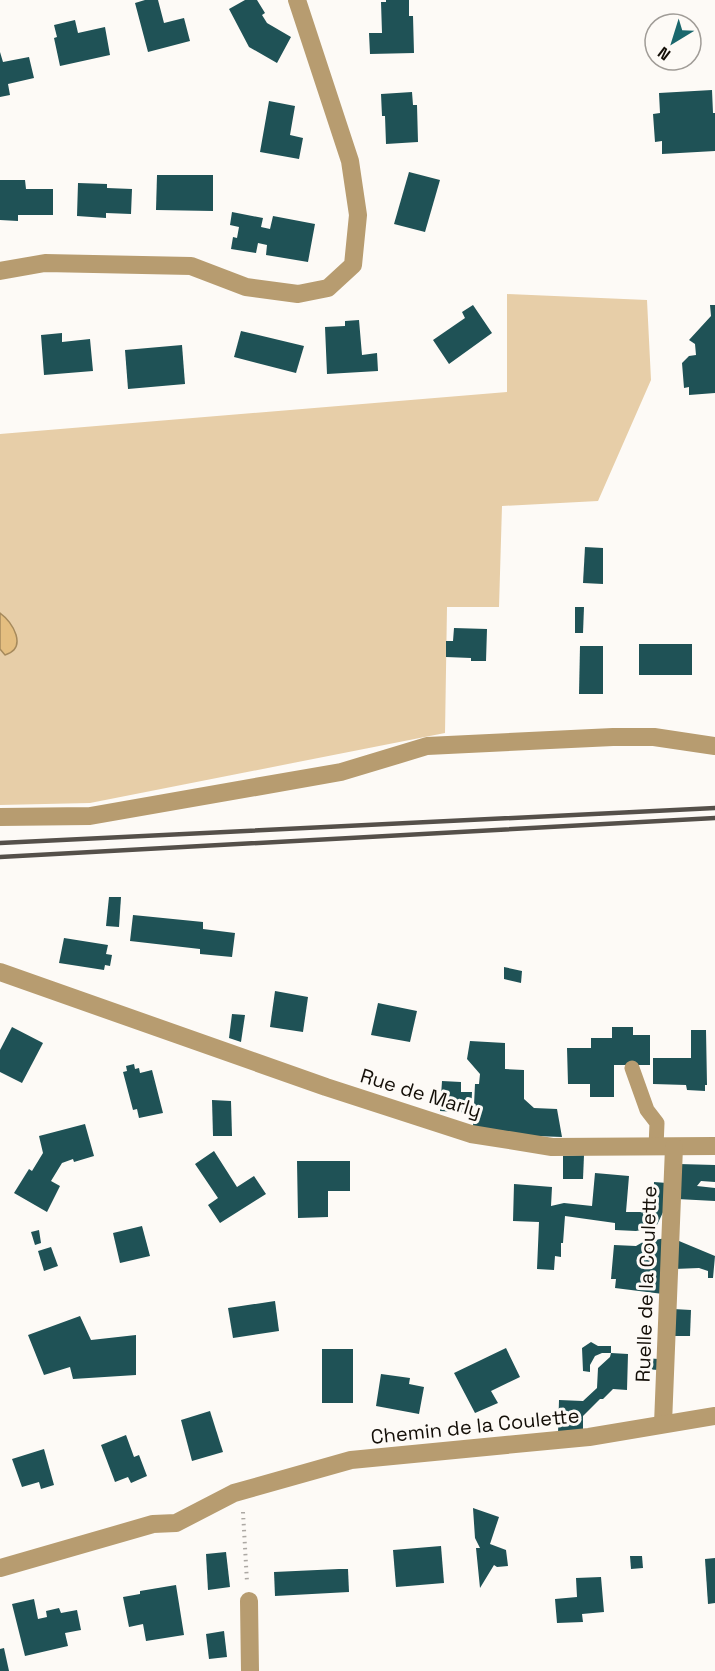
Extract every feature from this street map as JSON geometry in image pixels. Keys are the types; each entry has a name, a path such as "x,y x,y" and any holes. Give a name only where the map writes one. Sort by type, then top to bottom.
{"street":[{"path":"0,272 45,263 191,266 246,287 297,294 328,288 336,281 353,265 358,215 350,161 297,0"},
{"path":"0,817 90,816 341,772 426,746 613,737 654,737 715,746"},
{"name":"Rue de Marly","path":"0,972 326,1087 471,1134 552,1147 715,1146"},
{"name":"Ruelle de la Coulette","path":"663,1424 665,1147"},
{"name":"Chemin de la Coulette","path":"0,1568 153,1524 176,1523 242,1491 351,1460 589,1437 715,1416"},
{"path":"249,1601 250,1671"}],"lane":[{"path":"632,1068 647,1110 657,1123 665,1147"}],"path":[{"path":"242,1491 249,1601"}],"shaded area":[{"path":"507,294 647,300 651,380 598,501 502,506 499,607 447,607 445,733 90,803 0,805 0,434 507,392"},
{"path":"0,613 10,622 17,641 12,652 5,655 0,649"}],"building":[{"path":"158,0 164,23 184,18 190,41 148,52 135,3"},
{"path":"245,0 257,0 265,13 262,15 267,23 291,37 277,63 249,47 229,9"},
{"path":"386,0 409,0 409,16 413,16 414,53 370,54 369,33 382,33 381,2 386,2"},
{"path":"75,20 78,33 105,27 110,55 60,66 54,38 57,37 54,25"},
{"path":"0,52 3,62 29,57 34,78 8,84 10,95 0,97"},
{"path":"712,90 713,113 715,113 715,151 662,154 662,141 655,142 653,114 660,113 659,93"},
{"path":"412,92 413,105 417,105 418,142 386,144 381,94"},
{"path":"269,101 295,106 290,135 303,138 299,159 260,152"},
{"path":"409,172 440,180 425,232 394,224"},
{"path":"157,175 213,175 213,211 156,210"},
{"path":"0,180 25,180 26,189 53,189 53,215 18,215 18,221 0,220"},
{"path":"78,183 107,184 107,188 132,189 131,214 106,213 106,218 77,216"},
{"path":"232,212 263,218 261,227 270,229 273,216 315,224 308,262 266,255 267,245 258,243 256,253 231,249 233,237 237,238 239,227 230,225"},
{"path":"473,305 492,333 449,364 433,340 465,318 462,312"},
{"path":"710,305 715,305 715,393 689,395 689,387 684,388 682,363 689,356 696,355 695,344 689,340 711,316"},
{"path":"359,320 362,355 377,353 378,371 327,374 325,327 345,326 345,321"},
{"path":"241,331 304,346 296,373 234,357"},
{"path":"62,333 62,342 90,339 93,371 44,375 41,335"},
{"path":"182,345 185,384 128,389 125,350"},
{"path":"585,547 603,548 603,584 583,583"},
{"path":"575,607 584,607 583,633 575,633"},
{"path":"454,628 487,629 486,661 446,657 446,641 453,641"},
{"path":"639,644 692,644 692,675 639,675"},
{"path":"580,646 603,646 603,694 579,694"},
{"path":"109,897 121,897 119,927 106,926"},
{"path":"133,915 203,922 203,929 235,933 232,957 200,954 200,949 130,941"},
{"path":"64,938 108,945 106,954 112,955 110,966 105,965 104,970 59,963"},
{"path":"504,967 522,971 521,983 504,979"},
{"path":"275,991 308,997 303,1032 270,1027"},
{"path":"378,1003 417,1011 410,1042 371,1035"},
{"path":"232,1014 245,1015 241,1042 229,1038"},
{"path":"12,1027 43,1043 22,1083 0,1072 0,1050"},
{"path":"612,1027 633,1027 633,1035 650,1035 650,1065 614,1065 614,1097 590,1097 590,1084 568,1084 567,1048 591,1048 591,1038 612,1038"},
{"path":"691,1030 706,1030 707,1085 705,1085 705,1091 687,1090 686,1085 653,1084 653,1058 691,1058"},
{"path":"470,1041 505,1043 505,1069 524,1070 524,1099 534,1108 557,1109 562,1137 535,1136 473,1126 475,1084 479,1084 480,1074 467,1059"},
{"path":"134,1064 135,1069 139,1068 140,1073 152,1070 163,1113 139,1118 137,1109 133,1110 123,1072 127,1071 126,1066"},
{"path":"442,1081 461,1082 461,1092 472,1092 471,1113 440,1111"},
{"path":"212,1100 231,1101 232,1136 213,1136"},
{"path":"85,1124 94,1156 62,1163 51,1181 60,1186 47,1212 14,1193 29,1169 32,1171 43,1153 39,1136"},
{"path":"214,1151 237,1187 254,1176 266,1194 220,1223 208,1205 218,1198 195,1164"},
{"path":"584,1155 583,1179 563,1179 563,1156"},
{"path":"297,1161 350,1161 350,1191 328,1191 328,1217 298,1218"},
{"path":"679,1164 715,1165 715,1182 701,1181 697,1186 715,1188 715,1201 677,1199"},
{"path":"595,1173 629,1176 626,1212 653,1212 654,1182 667,1183 666,1206 656,1227 636,1231 615,1230 615,1223 565,1216 561,1257 555,1256 554,1270 537,1269 539,1222 513,1221 514,1184 552,1187 551,1206 564,1203 592,1206"},
{"path":"142,1226 150,1256 120,1263 113,1233"},
{"path":"39,1230 41,1243 35,1245 31,1232"},
{"path":"666,1238 663,1294 615,1288 616,1279 611,1279 614,1245 636,1246 643,1242"},
{"path":"679,1241 715,1256 713,1278 708,1278 708,1271 699,1268 674,1269"},
{"path":"51,1247 58,1266 44,1271 38,1251"},
{"path":"275,1301 279,1331 233,1338 228,1308"},
{"path":"673,1309 691,1310 690,1336 672,1336"},
{"path":"80,1316 91,1340 136,1335 136,1375 73,1379 70,1367 44,1375 28,1335"},
{"path":"591,1342 598,1346 611,1346 611,1353 595,1356 590,1365 590,1372 583,1371 582,1348"},
{"path":"506,1348 520,1377 491,1391 498,1403 475,1413 454,1373"},
{"path":"322,1349 353,1349 353,1403 322,1403"},
{"path":"611,1353 628,1354 627,1390 613,1389 603,1399 600,1399 583,1416 583,1431 558,1434 559,1400 583,1401 597,1388 598,1368 610,1357"},
{"path":"642,1358 659,1359 659,1370 642,1369"},
{"path":"381,1374 410,1378 409,1384 424,1387 419,1414 376,1406"},
{"path":"210,1411 223,1452 192,1461 181,1420"},
{"path":"126,1435 134,1457 139,1455 147,1476 131,1483 128,1477 115,1482 101,1445"},
{"path":"44,1449 54,1485 41,1489 39,1482 22,1487 12,1459"},
{"path":"473,1508 499,1517 490,1544 506,1550 508,1566 494,1565 480,1588 476,1548 480,1548 475,1538"},
{"path":"441,1546 444,1583 396,1587 393,1550"},
{"path":"226,1552 230,1587 208,1590 206,1554"},
{"path":"630,1556 642,1556 643,1568 631,1569"},
{"path":"715,1558 715,1603 708,1604 705,1559"},
{"path":"348,1569 349,1592 275,1596 274,1572"},
{"path":"601,1577 604,1612 582,1614 583,1622 557,1623 555,1599 577,1597 576,1578"},
{"path":"176,1585 184,1635 146,1641 143,1624 129,1627 123,1597 140,1594 140,1591"},
{"path":"34,1599 38,1619 47,1617 46,1611 59,1608 61,1613 77,1610 81,1630 65,1633 68,1646 25,1656 12,1604"},
{"path":"224,1631 227,1657 209,1659 206,1634"},
{"path":"4,1648 9,1671 0,1671 0,1649"}],"railway":[{"path":"0,843 715,808"},
{"path":"0,857 715,818"}]}
